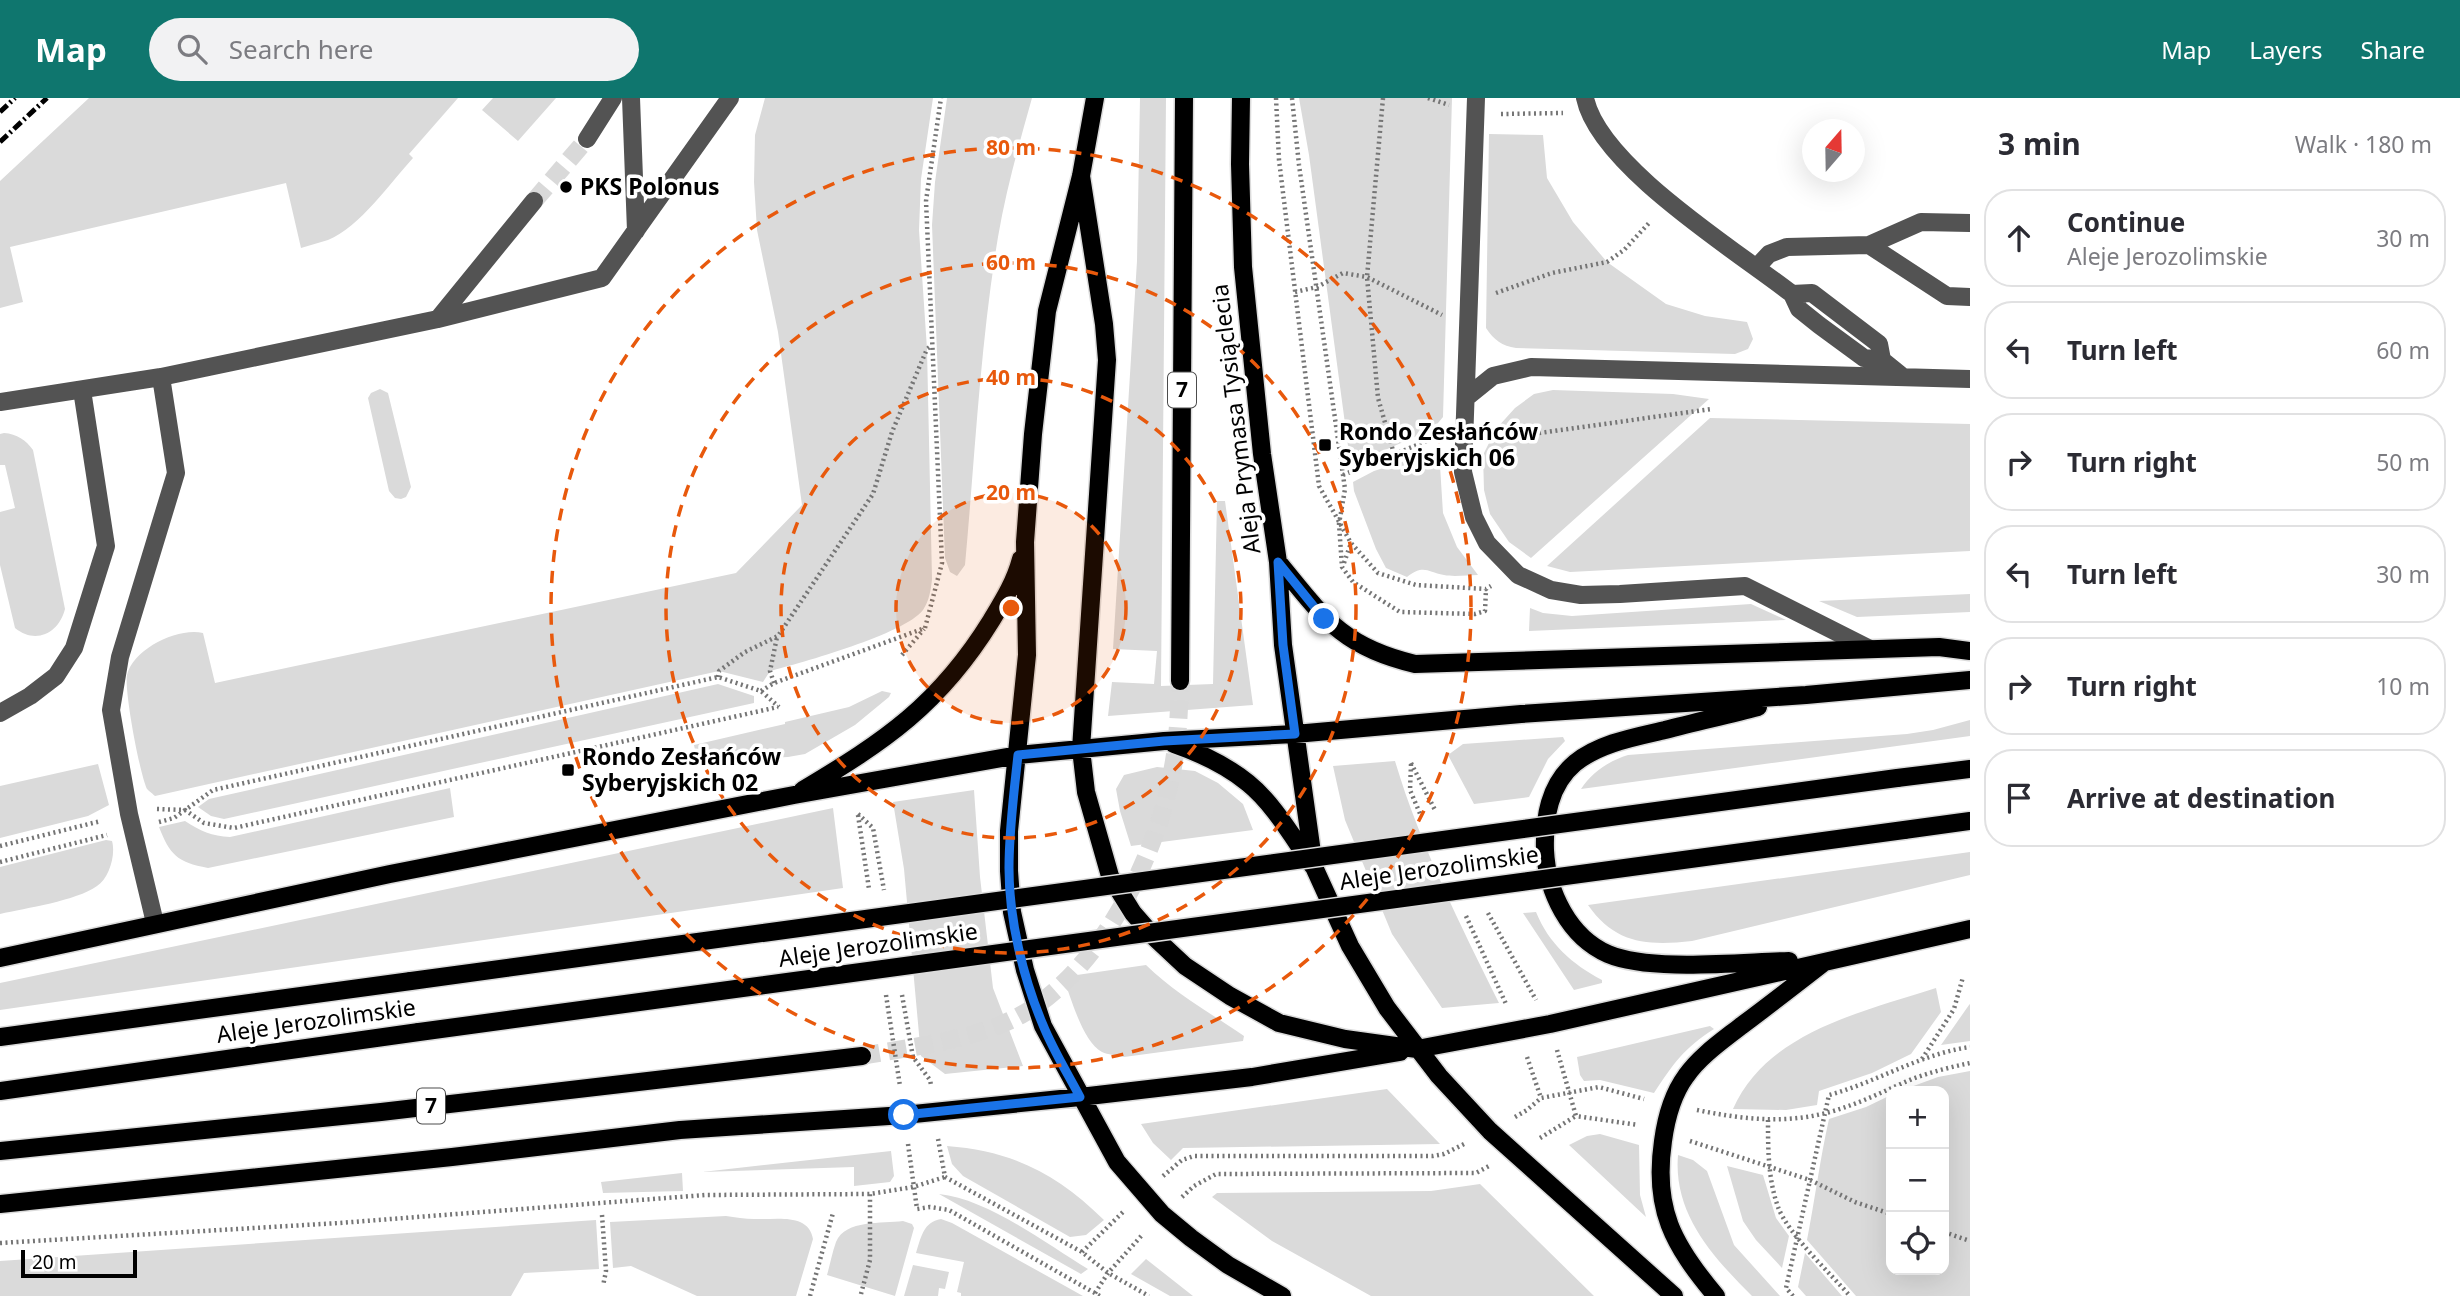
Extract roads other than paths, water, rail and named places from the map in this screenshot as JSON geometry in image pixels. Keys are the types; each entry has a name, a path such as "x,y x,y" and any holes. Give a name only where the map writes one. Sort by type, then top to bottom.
{"main road":[{"path":"1094,98 1081,176 1047,311 1033,434 1025,542 1027,655 1010,831 1012,912 1025,970 1043,1026 1117,1162 1162,1214 1228,1265 1273,1294"},
{"name":"7","path":"1180,681 1184,98"},
{"name":"Aleja Prymasa Tysiąclecia","path":"1241,98 1243,267 1262,454 1278,562 1283,645 1314,867"},
{"path":"1081,176 1107,360 1081,749 1086,792 1110,876 1133,913 1154,937 1185,966 1230,996 1279,1023 1345,1039 1417,1049"},
{"path":"794,795 868,751 934,697 972,651 1005,597 1018,571 1025,542"},
{"path":"1278,562 1324,619 1342,633 1362,647 1384,657 1415,664 1938,647 1970,651"},
{"path":"0,958 404,871 794,795 1018,755 1164,741 1295,734 1970,680"},
{"path":"1805,695 1622,740 1575,763 1558,783 1548,805 1544,830 1545,855 1552,888 1564,917 1585,940 1608,954 1635,962 1664,964 1828,960"},
{"path":"1164,741 1196,752 1249,783 1314,867 1350,946 1387,1008 1417,1049 1490,1131 1674,1296"},
{"name":"Aleje Jerozolimskie","path":"0,1037 1970,769"},
{"name":"Aleje Jerozolimskie","path":"0,1091 1970,821"},
{"path":"0,1204 452,1157 680,1130 904,1115 1252,1077 1550,1024 1970,929"},
{"path":"1716,1296 1687,1262 1670,1228 1660,1196 1658,1170 1671,1105 1685,1076 1707,1053 1828,960"},
{"name":"7","path":"0,1151 381,1112 862,1056"}],"lane":[{"path":"587,139 613,98"},
{"path":"631,98 636,231"},
{"path":"0,402 161,377 439,319 602,278 730,98"},
{"path":"1476,98 1463,472 1474,517 1487,543 1518,575 1551,590 1581,595 1745,586 1870,649"},
{"path":"1585,98 1588,113 1600,132 1637,173 1669,202 1792,293 1812,293 1879,344 1882,360 1903,377"},
{"path":"439,319 534,201"},
{"path":"1758,267 1769,254 1787,247 1869,245 1921,222 1970,223"},
{"path":"1869,245 1947,296 1970,297"},
{"path":"1466,397 1493,376 1531,367 1970,379"},
{"path":"155,923 131,821 111,710 120,657 176,473 161,377"},
{"path":"0,713 30,696 55,676 74,648 106,546 82,390"}],"tunnel":[{"path":"534,201 587,139"},
{"path":"862,1056 943,1042 1003,1024 1050,995 1076,971 1120,909 1153,840 1174,761 1180,681"}],"railway":[{"path":"0,112 15,98"},
{"path":"0,142 47,98"}],"place":[{"name":"PKS Polonus","path":"566,187"},
{"name":"Rondo Zesłańców Syberyjskich 06","path":"1325,445"},
{"name":"Rondo Zesłańców Syberyjskich 02","path":"568,770"}]}
